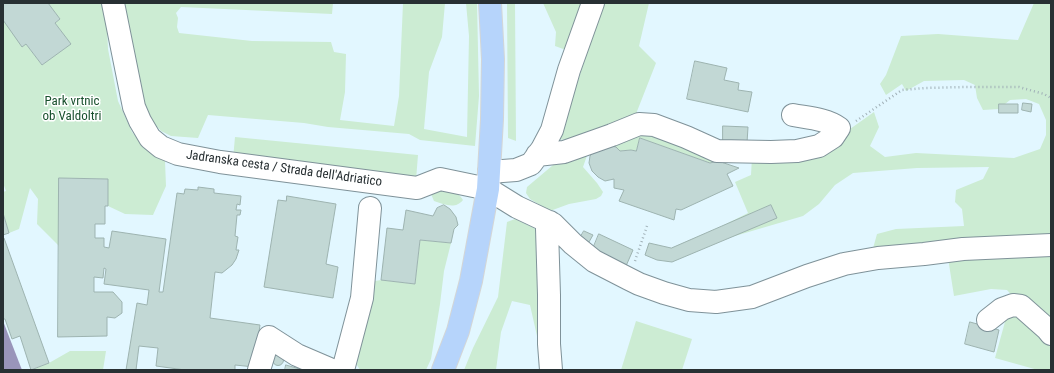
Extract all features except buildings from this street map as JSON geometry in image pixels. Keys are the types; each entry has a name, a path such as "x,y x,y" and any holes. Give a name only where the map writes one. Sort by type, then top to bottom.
{"main road":[{"path":"443,370 458,331 471,281 488,181 492,119 490,3"}],"street":[{"name":"Jadranska cesta / Strada dell'Adriatico","path":"113,3 134,107 150,138 161,147 178,154 220,162 417,188 440,179 488,181"},
{"path":"593,3 569,70 552,130 542,149 531,164 488,181 517,207 553,224 573,244 594,261 639,284 664,293 689,300 716,302 752,296 844,264 878,258 963,249 1051,245"},
{"path":"537,155 564,152 639,124 654,125 717,151 749,152 797,151 819,146 833,137 839,128 833,124 793,115"},
{"path":"343,370 362,298 370,208"},
{"path":"550,222 547,229 549,344 551,370"},
{"path":"988,320 1002,309 1013,305 1021,306 1051,334"},
{"path":"259,370 269,337 297,355 332,370"}],"path":[{"path":"839,128 855,122 902,90 958,87 1020,87 1044,94 1051,98"},
{"path":"638,252 647,226"}],"green space":[{"name":"Park vrtnic ob Valdoltri","path":"48,3 103,3 106,8 108,49 118,101 132,132 144,147 165,161 166,186 153,215 125,214 108,206 108,179 59,178 59,246 37,224 38,199 30,188 19,229 9,233 3,213 3,192 6,191 3,183 3,20 26,44 42,65 70,44 55,23 60,19"},
{"path":"124,3 333,3 332,14 181,7 176,13 178,18 177,27 179,33 252,41 331,42 334,52 346,54 345,92 340,120 394,126 399,96 403,3 445,3 442,37 429,72 424,129 467,137 469,36 466,3 477,3 479,96 475,146 420,140 409,134 208,115 198,138 171,136 161,131 150,119 140,101"},
{"path":"507,3 515,3 516,141 508,138"},
{"path":"543,3 581,3 566,50 555,46 556,32"},
{"path":"603,3 649,3 639,46 656,63 634,119 571,139 556,140 576,87"},
{"path":"1034,3 1051,3 1051,240 872,252 877,234 896,229 964,226 962,209 955,202 956,190 983,179 989,167 917,168 853,173 835,185 819,204 803,216 728,238 722,226 748,213 735,182 751,175 752,157 843,134 874,112 879,127 870,146 885,157 916,153 1014,158 1040,149 1046,135 1046,120 1039,104 1026,99 1010,100 999,109 983,110 977,98 975,85 964,80 924,81 906,91 902,84 886,95 880,84 886,75 901,36 938,34 1018,40"},
{"path":"641,129 718,161 710,163 640,138 636,151 620,151 616,147 602,144"},
{"path":"235,137 418,155 416,180 233,159"},
{"path":"590,147 583,167 603,192 601,196 596,199 569,204 550,211 530,199 526,193 527,187 559,160"},
{"path":"434,190 447,190 457,193 463,200 453,206 445,205 434,201 431,194"},
{"path":"515,219 534,228 540,233 546,339 537,336 530,305 512,301 501,332 496,370 464,370 498,297 507,222"},
{"path":"420,240 451,243 444,271 431,359 426,370 360,370 357,365 361,337 375,281 381,280 415,284"},
{"path":"1051,254 1051,326 1015,299 1007,290 991,289 954,296 948,258"},
{"path":"1008,311 1015,311 1051,342 1051,370 1038,370 995,358"},
{"path":"636,321 692,339 682,370 621,370"},
{"path":"70,351 106,351 103,370 32,370 49,363"}],"shaded area":[{"path":"3,321 22,370 3,370"}]}
